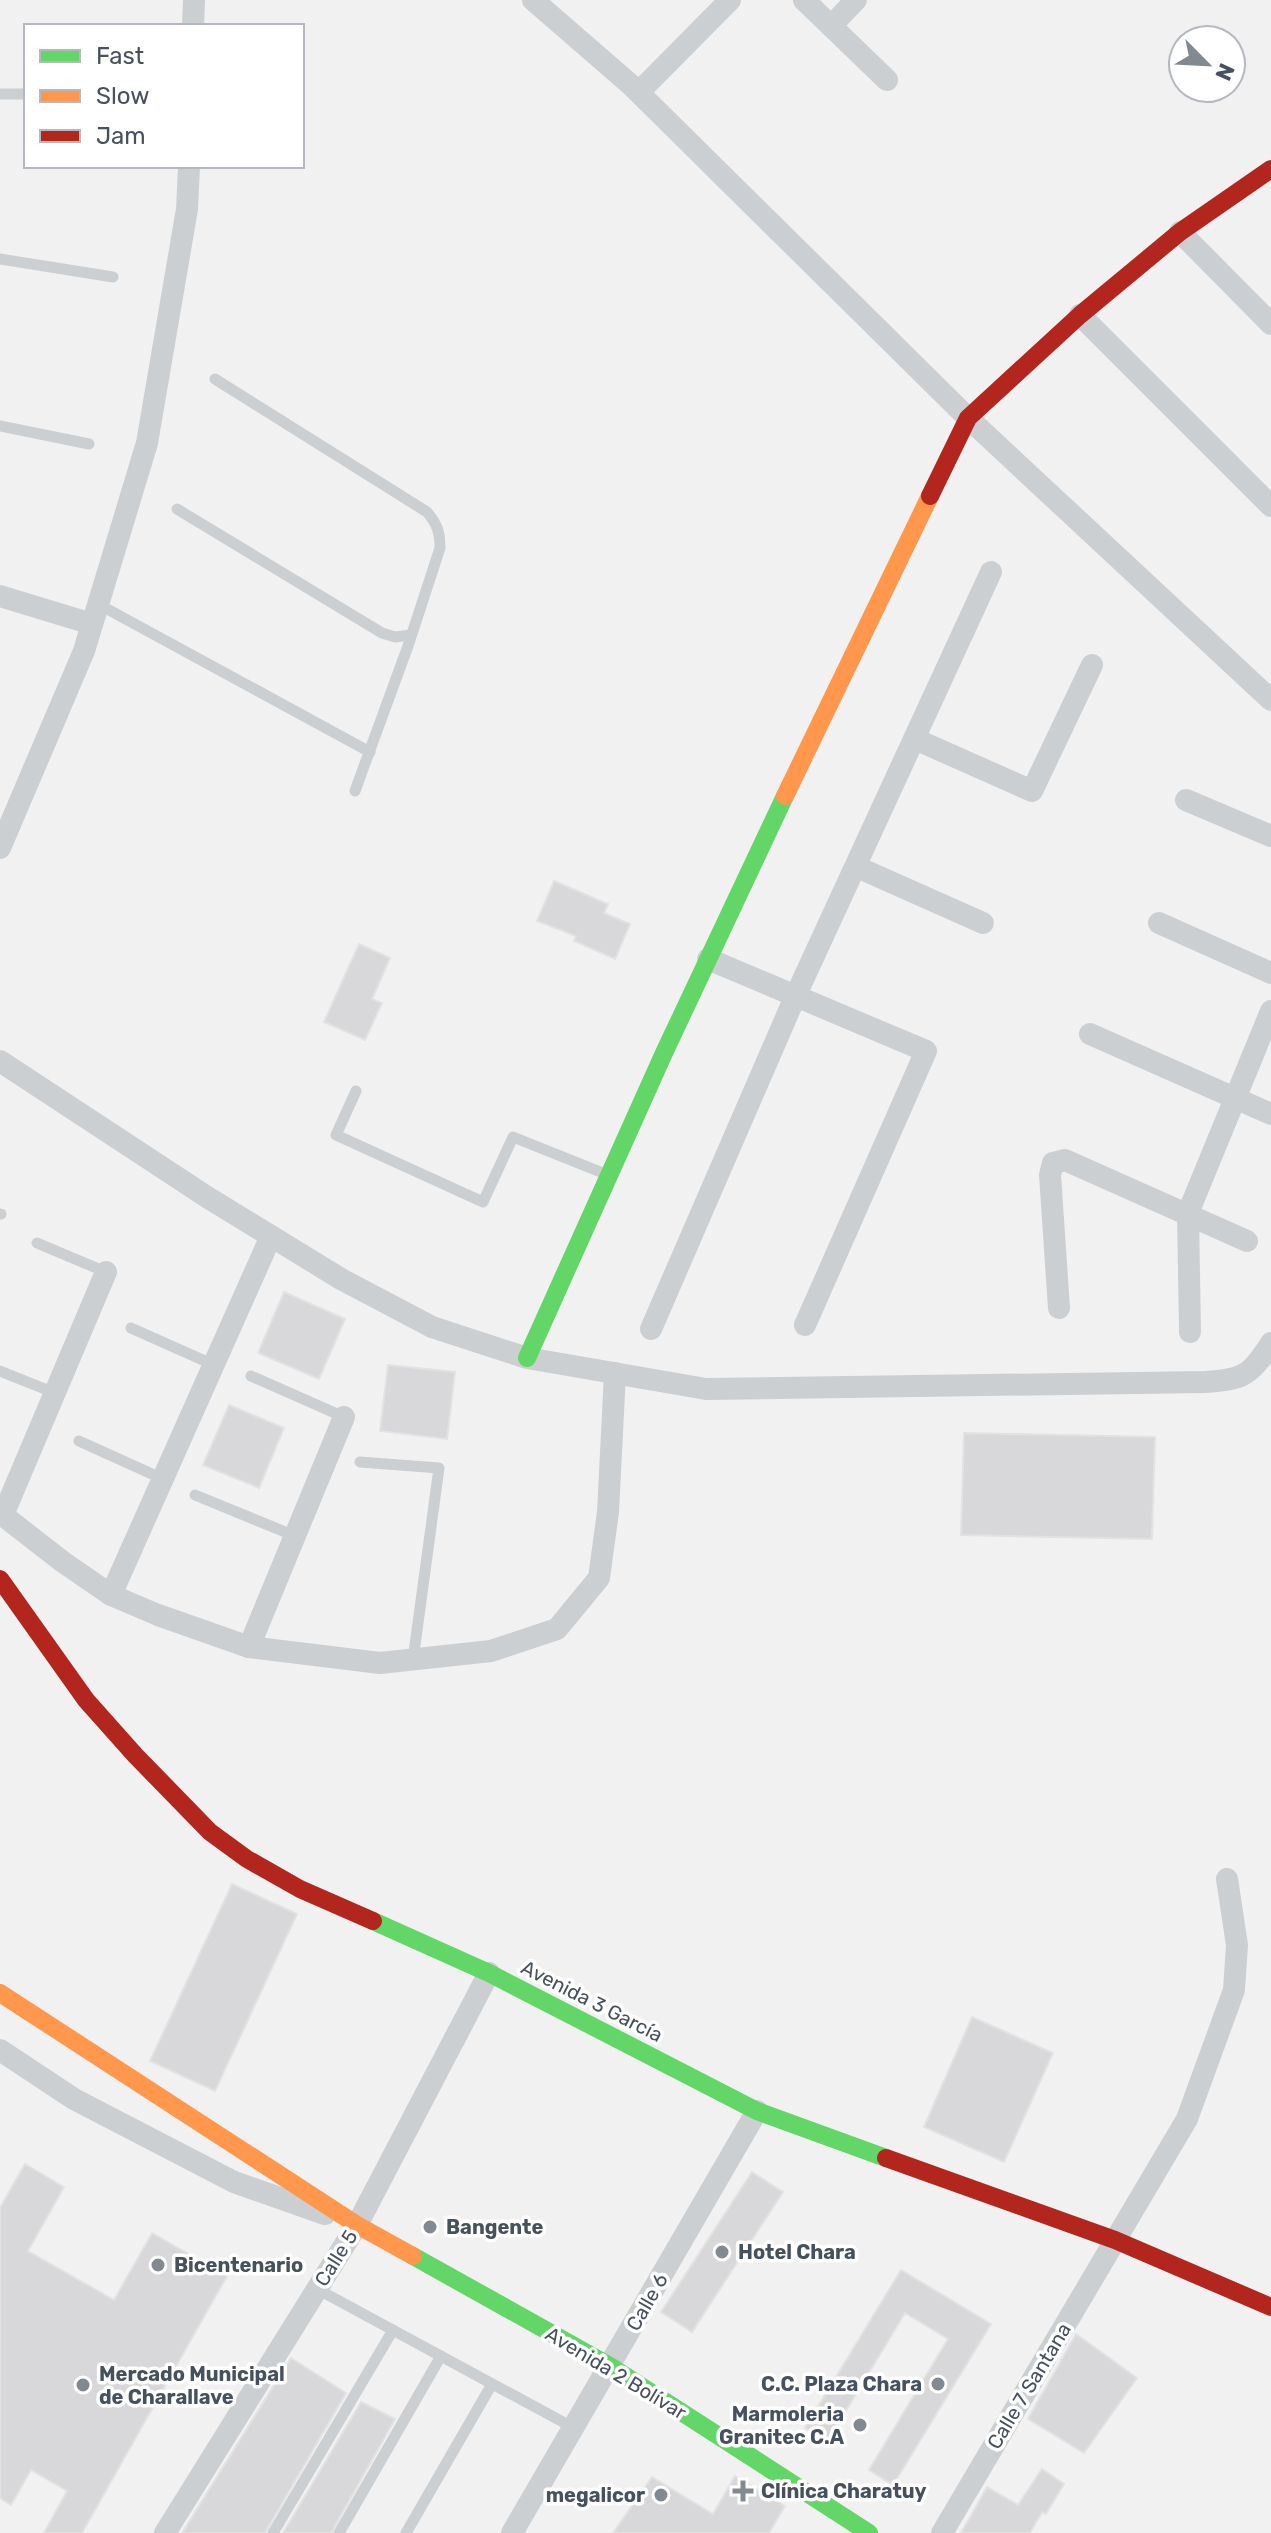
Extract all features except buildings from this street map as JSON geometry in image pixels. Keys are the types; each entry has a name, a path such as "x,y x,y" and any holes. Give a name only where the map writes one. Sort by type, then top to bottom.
{"street":[{"path":"193,24 194,0"},
{"path":"533,0 639,92 968,418 1271,700"},
{"path":"639,92 730,0"},
{"path":"804,0 887,80"},
{"path":"831,26 856,0"},
{"path":"0,848 84,651 147,443 187,209 189,168"},
{"path":"527,1358 708,959 968,418 1080,315 1180,232 1271,169"},
{"path":"1180,232 1271,324"},
{"path":"1080,315 1271,506"},
{"path":"651,1329 795,997 991,572"},
{"path":"0,596 95,614"},
{"path":"915,739 1032,791 1092,665"},
{"path":"1186,800 1271,836"},
{"path":"857,867 983,923"},
{"path":"1159,923 1271,973"},
{"path":"708,959 926,1051 805,1325"},
{"path":"1190,1332 1188,1213 1271,1011"},
{"path":"1090,1034 1271,1114"},
{"path":"0,1061 341,1279 432,1327 527,1358 706,1389 1205,1382 1233,1380 1257,1365 1271,1343"},
{"path":"1059,1308 1050,1175 1053,1163 1065,1160 1247,1241"},
{"path":"111,1595 271,1236"},
{"path":"106,1272 1,1514 111,1595 249,1647 380,1663 491,1651 557,1629 599,1578 608,1512 615,1373"},
{"path":"249,1647 344,1417"},
{"name":"Avenida 3 García","path":"0,1579 86,1700 210,1832 247,1859 300,1889 489,1973 757,2111 1115,2240 1271,2307"},
{"name":"Calle 7 Santana","path":"942,2533 1187,2119 1234,1990 1237,1945 1227,1879"},
{"name":"Calle 5","path":"165,2533 357,2225 489,1973"},
{"name":"Avenida 2 Bolívar","path":"0,1993 357,2225 610,2366 869,2533"},
{"name":"Avenida 2 Bolívar","path":"0,2050 74,2099 234,2182 357,2225"},
{"name":"Calle 6","path":"512,2533 757,2111"}],"lane":[{"path":"0,94 24,94"},
{"path":"0,259 113,277"},
{"path":"215,379 427,512 440,533 440,548 355,791"},
{"path":"0,426 89,444"},
{"path":"177,509 382,633 395,637 411,635"},
{"path":"95,614 370,752"},
{"path":"356,1091 336,1135 483,1202 513,1137 609,1175"},
{"path":"37,1243 106,1272"},
{"path":"131,1328 214,1365"},
{"path":"0,1371 55,1393"},
{"path":"251,1376 344,1417"},
{"path":"79,1441 163,1479"},
{"path":"360,1462 439,1468 413,1660"},
{"path":"195,1495 295,1536"},
{"path":"317,2289 574,2428"},
{"path":"273,2533 393,2330"},
{"path":"339,2533 441,2356"},
{"path":"406,2533 492,2384"}],"traffic: fast":[{"path":"527,1358 664,1053 785,796"},
{"path":"373,1921 489,1973 757,2111 886,2158"},
{"path":"413,2256 610,2366 869,2533"}],"traffic: slow":[{"path":"785,796 930,496"},
{"path":"0,1993 357,2225 413,2256"}],"traffic: jam":[{"path":"930,496 968,418 1080,315 1180,232 1271,169"},
{"path":"0,1579 86,1700 210,1832 247,1859 300,1889 373,1921"},
{"path":"886,2158 1115,2240 1271,2307"}],"place":[{"name":"Bangente","path":"430,2227"},
{"name":"Hotel Chara","path":"722,2252"},
{"name":"Bicentenario","path":"158,2265"},
{"name":"C.C. Plaza Chara","path":"938,2384"},
{"name":"Mercado Municipal de Charallave","path":"83,2385"},
{"name":"Marmoleria Granitec C.A","path":"860,2425"},
{"name":"Clínica Charatuy","path":"743,2491"},
{"name":"megalicor","path":"661,2495"}]}
